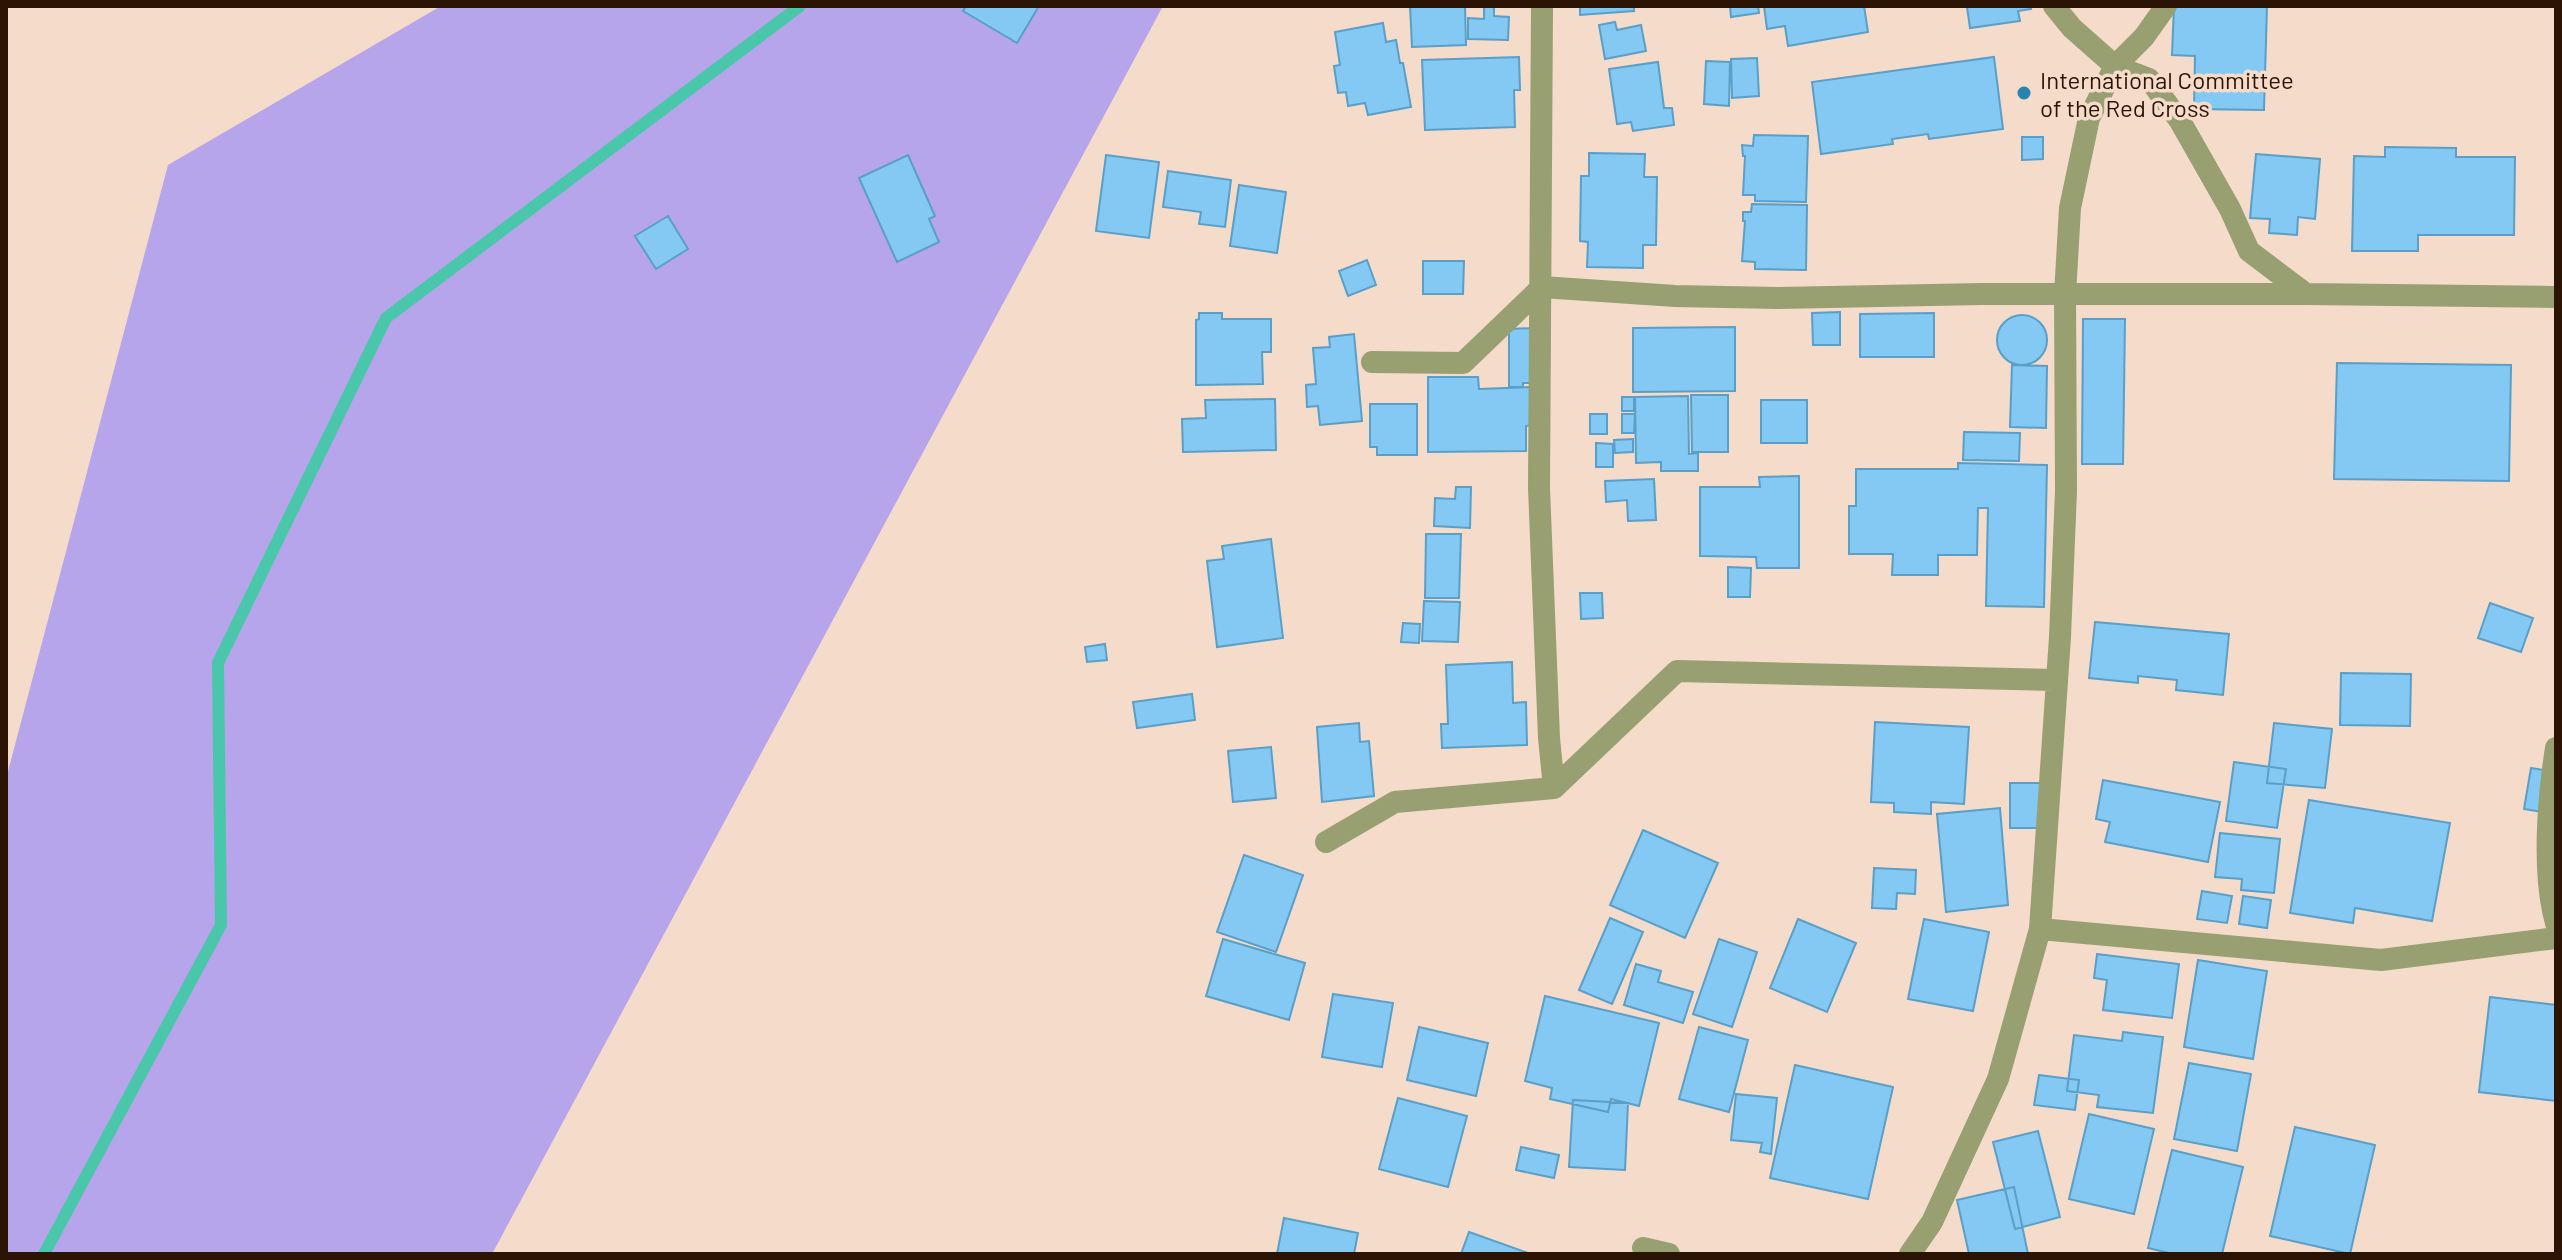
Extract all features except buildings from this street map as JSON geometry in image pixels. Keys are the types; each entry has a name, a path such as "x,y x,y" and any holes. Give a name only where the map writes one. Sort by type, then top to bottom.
{"street":[{"path":"1542,6 1539,488 1549,738 1554,788"},
{"path":"2054,6 2072,28 2115,66 2149,79 2180,121 2230,209 2249,251 2306,294"},
{"path":"1910,1254 1932,1222 1998,1079 2040,929 2060,637 2066,491 2065,295 2070,208 2089,118 2115,66 2144,37 2166,6"},
{"path":"1372,362 1463,363 1542,287 1675,296 1748,297 2306,294 2556,297"},
{"path":"1326,842 1395,802 1554,788 1677,671 2055,680"},
{"path":"2556,748 2548,802 2551,906 2556,923"},
{"path":"2040,929 2381,960 2556,938"},
{"path":"1643,1248 1669,1254"}],"shaded area":[{"path":"441,6 1163,6 492,1254 6,1254 6,779 168,165"}],"waterway":[{"path":"44,1254 221,925 218,663 386,318 800,6"}],"place":[{"name":"International Committee of the Red Cross","path":"2024,93"}]}
